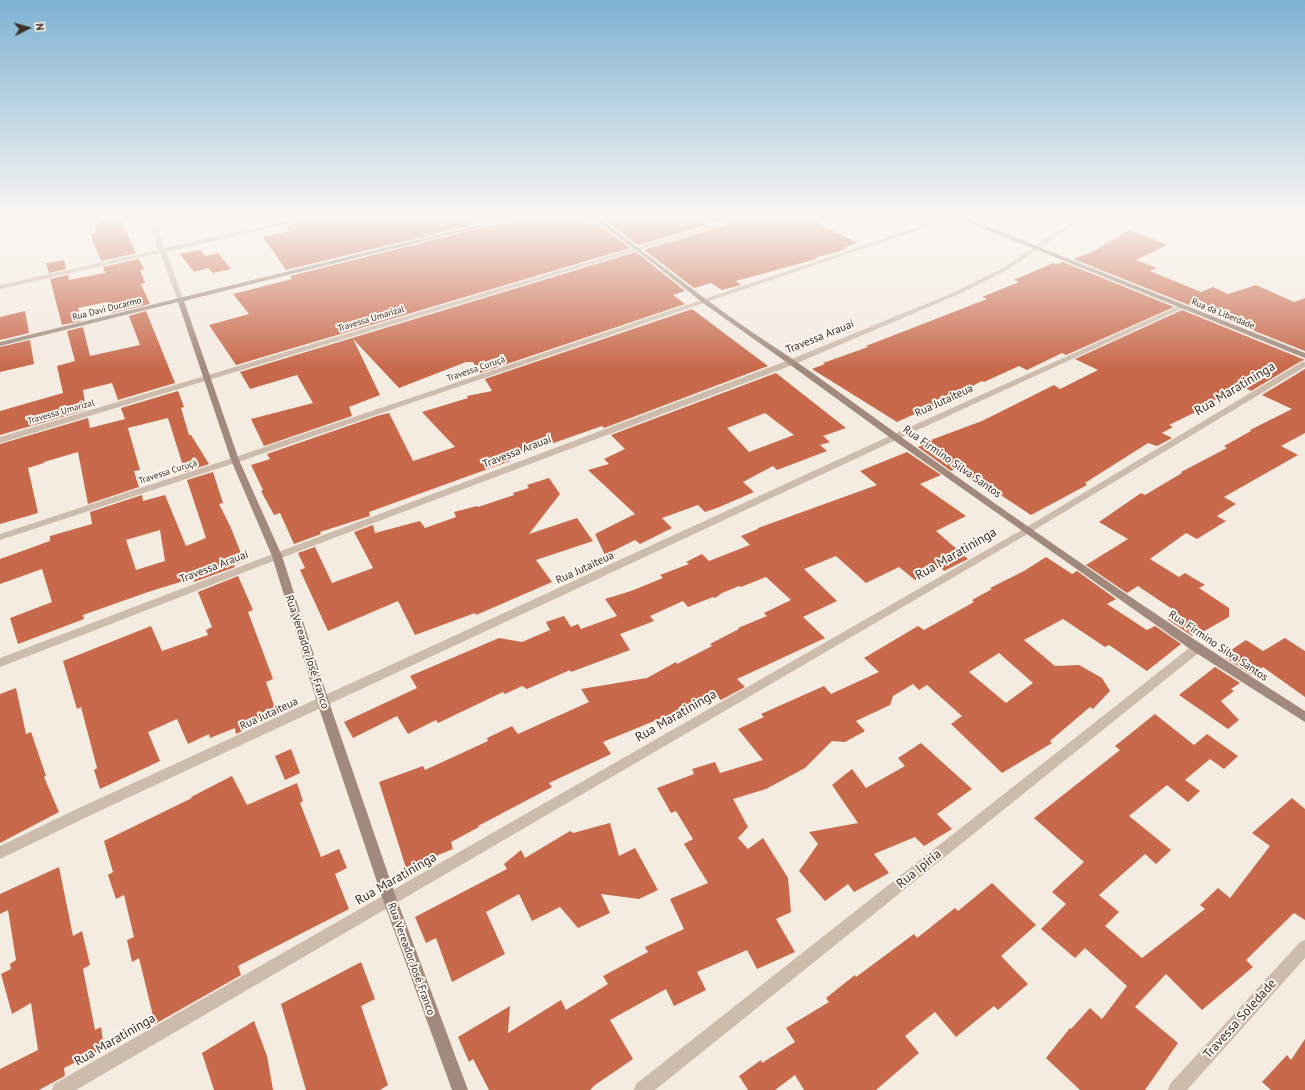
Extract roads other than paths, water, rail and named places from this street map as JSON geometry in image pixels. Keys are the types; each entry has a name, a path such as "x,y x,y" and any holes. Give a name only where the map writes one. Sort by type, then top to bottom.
{"street":[{"path":"0,287 91,267"},
{"name":"Rua Vereador José Franco","path":"168,267 235,460 277,556 323,702 390,900 460,1090"},
{"name":"Rua Davi Ducarmo","path":"0,344 318,267"},
{"name":"Travessa Umarizal","path":"0,440 579,267"},
{"name":"Rua Firmino Silva Santos","path":"661,267 705,302 1028,530 1197,648 1305,717"},
{"name":"Travessa Curuçá","path":"0,538 808,267"},
{"name":"Travessa Arauaí","path":"0,663 277,556 792,362 987,280 1007,267"},
{"name":"Rua da Liberdade","path":"1083,267 1305,356"},
{"name":"Rua Jutaiteua","path":"0,853 86,811 1181,306"},
{"name":"Rua Maratininga","path":"60,1090 1028,530 1305,364"},
{"name":"Rua Ipiria","path":"642,1090 1197,648"},
{"name":"Travessa Soledade","path":"1176,1090 1305,947"}]}
